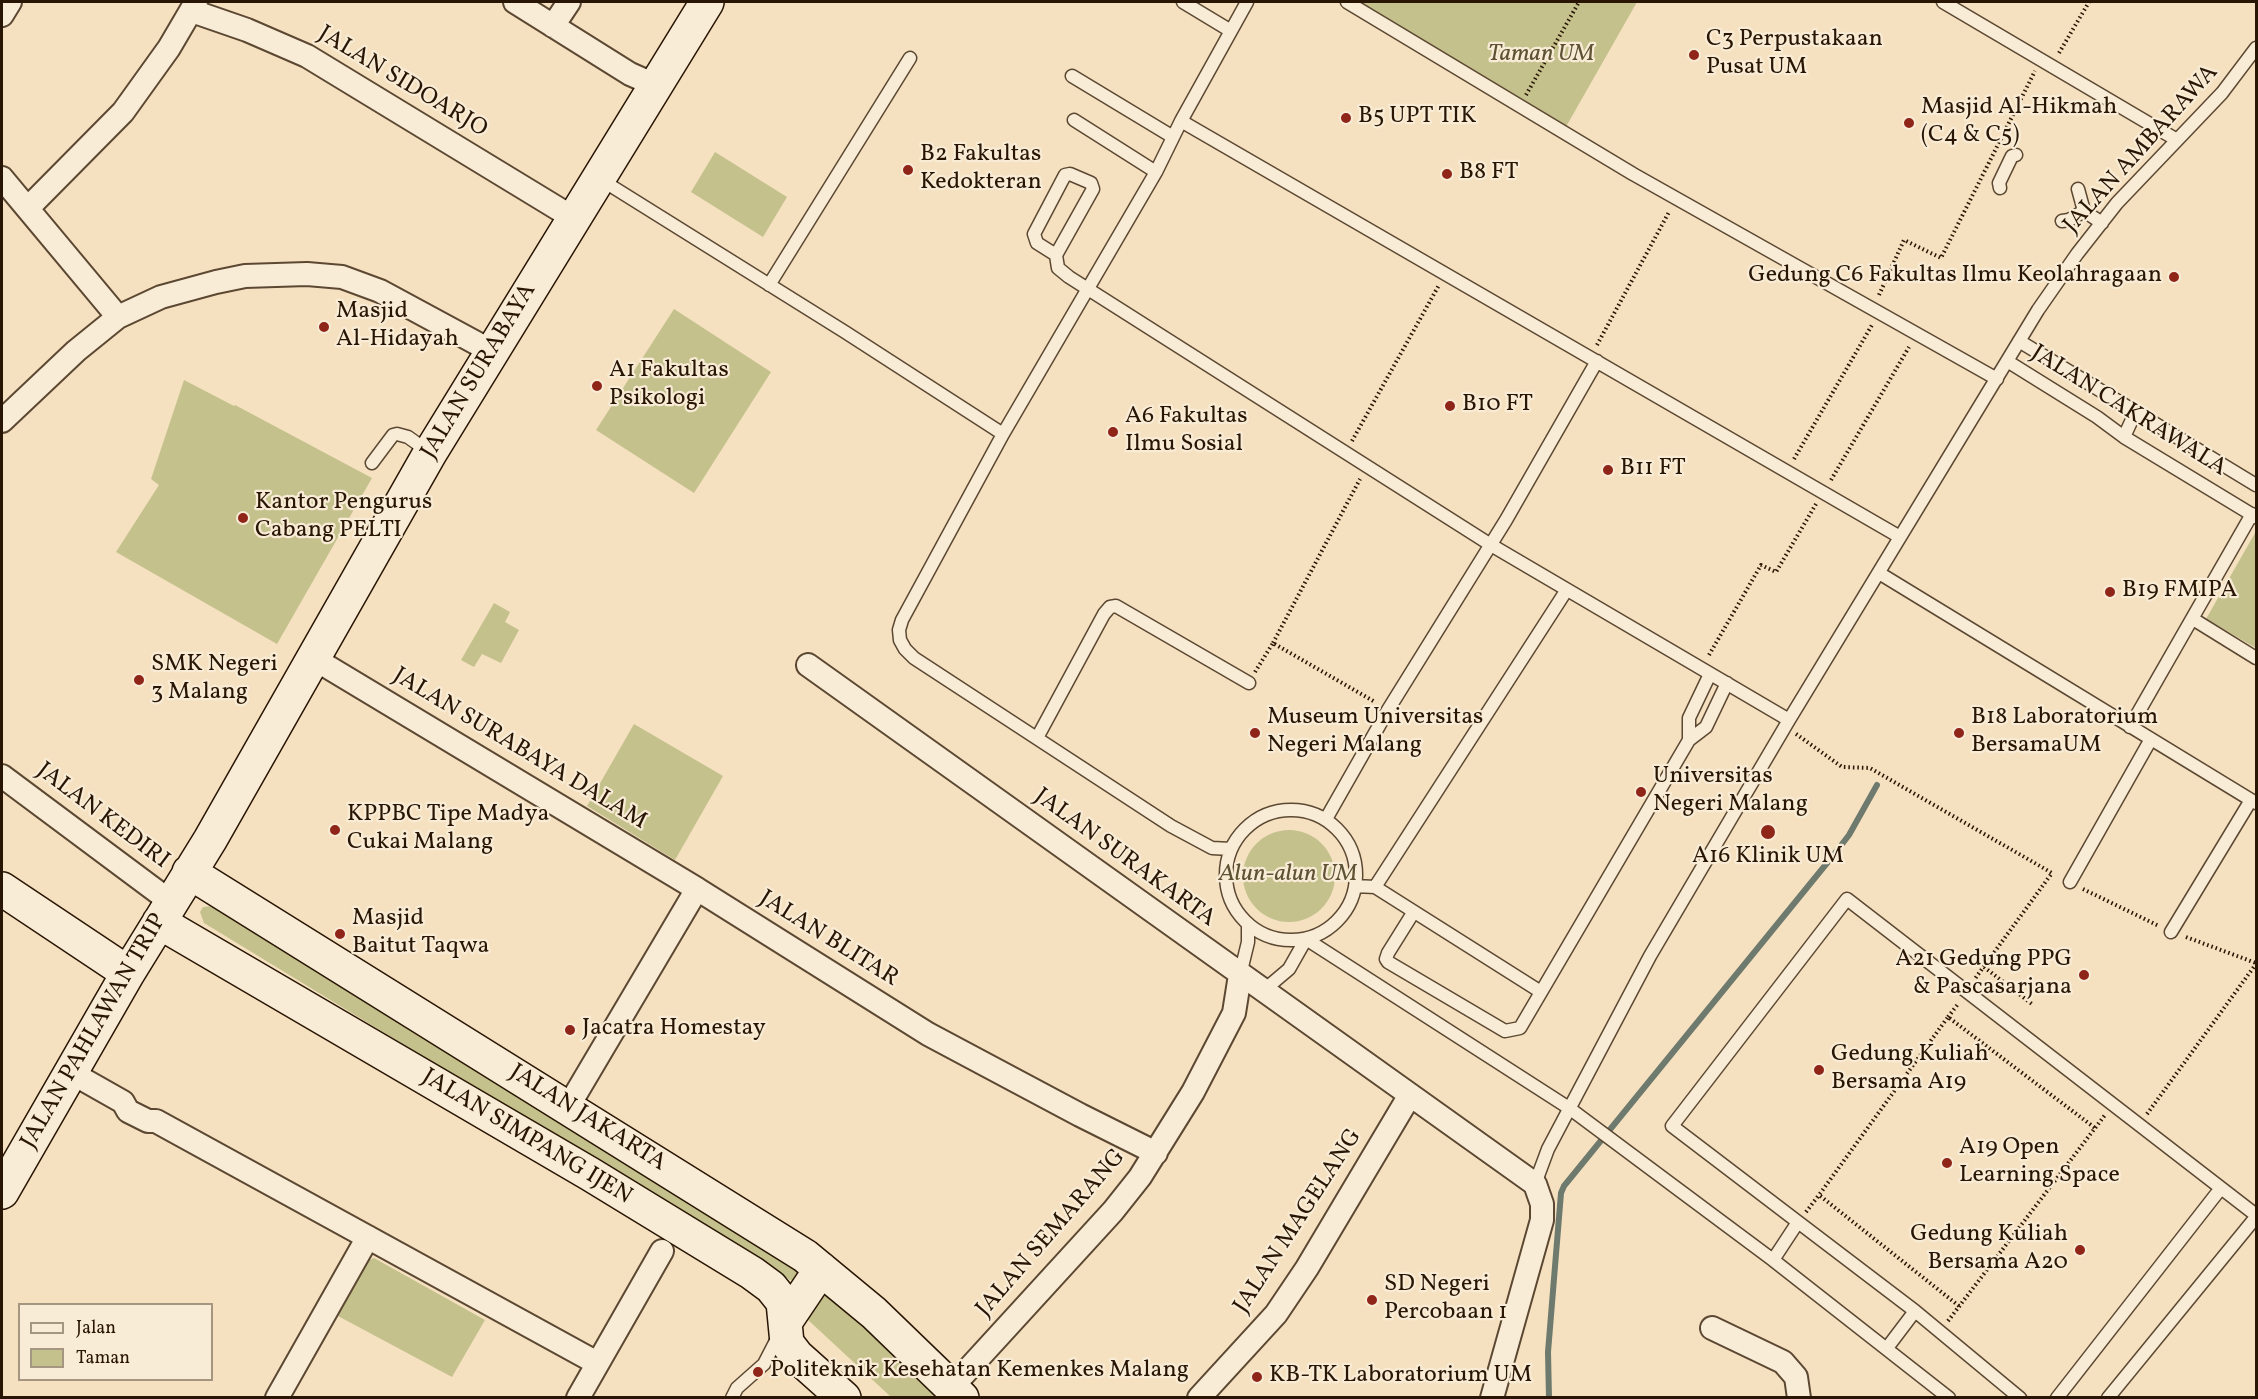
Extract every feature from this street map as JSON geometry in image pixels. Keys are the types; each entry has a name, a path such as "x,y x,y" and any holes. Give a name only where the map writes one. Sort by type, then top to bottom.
{"main road":[{"name":"JALAN SURABAYA","path":"189,872 430,453 707,2"},
{"name":"JALAN PAHLAWAN TRIP","path":"2,1192 70,1072 189,872"},
{"name":"JALAN JAKARTA","path":"189,872 805,1256 874,1313 957,1392"},
{"path":"2,889 128,973"},
{"name":"JALAN SIMPANG IJEN","path":"165,912 752,1273 771,1287 783,1302 787,1343 797,1356 844,1398"},
{"path":"786,1321 821,1269"}],"street":[{"path":"2,15 10,2"},
{"path":"515,2 630,74 655,85"},
{"path":"553,26 569,2"},
{"path":"28,208 123,112 169,48 194,6"},
{"name":"JALAN SIDOARJO","path":"194,6 307,56 574,219"},
{"path":"2,178 52,241 118,317"},
{"path":"2,422 76,351 118,317 161,297 216,282 269,274 342,276 380,291 491,351"},
{"name":"JALAN SURABAYA DALAM","path":"313,658 697,889"},
{"name":"JALAN SURAKARTA","path":"808,665 1535,1184"},
{"name":"JALAN KEDIRI","path":"2,776 165,912"},
{"path":"568,1107 697,889"},
{"name":"JALAN BLITAR","path":"697,889 950,1047 1155,1153"},
{"name":"JALAN SEMARANG","path":"957,1392 1140,1177 1193,1092 1234,1013 1240,975"},
{"name":"JALAN SEMARANG","path":"1234,1013 1263,991"},
{"path":"70,1072 123,1102 133,1100 155,1113 156,1121 597,1364"},
{"name":"JALAN MAGELANG","path":"1199,1398 1276,1314 1307,1268 1410,1095"},
{"path":"1492,1398 1542,1220 1542,1204 1535,1184"},
{"path":"277,1398 368,1237"},
{"path":"578,1398 662,1251"},
{"path":"1712,1328 1783,1362 1796,1377 1799,1398"}],"lane":[{"path":"1183,2 1231,31"},
{"path":"1231,849 1212,848 1171,826 914,658 900,640 899,630 902,620 1003,434 1089,291 1247,2"},
{"path":"1347,2 1677,198 1997,379"},
{"path":"1943,2 2177,140"},
{"name":"JALAN AMBARAWA","path":"1535,1184 1548,1149 1650,956 2019,341 2057,283 2117,203 2222,93 2256,48"},
{"path":"769,285 910,58"},
{"path":"1072,76 1173,137"},
{"path":"1074,120 1156,172"},
{"path":"1181,121 1900,537"},
{"path":"2000,188 1999,183 2012,156 2016,155"},
{"path":"1056,255 1037,243 1034,234 1065,175 1070,174 1091,183 1092,189 1056,255 1058,268 1089,291 1491,545 1566,591 1727,683 1788,723"},
{"path":"600,179 1003,434"},
{"path":"2078,189 2084,211 2102,223"},
{"path":"2062,221 2069,220 2084,211"},
{"name":"JALAN CAKRAWALA","path":"2019,341 2256,485"},
{"path":"1326,819 1389,710 1491,545 1594,359"},
{"name":"JALAN CAKRAWALA","path":"2007,362 2254,516"},
{"path":"2124,437 2135,413"},
{"path":"372,463 393,435 397,434 408,437 430,453"},
{"path":"2130,727 2254,516"},
{"path":"1879,573 2254,801 2171,932"},
{"path":"1375,887 1566,591"},
{"path":"1037,738 1104,614 1110,607 1116,606 1249,683"},
{"path":"2193,619 2256,658"},
{"path":"1689,740 1689,718 1706,671"},
{"path":"1413,913 1388,953 1386,959 1390,964 1505,1031 1520,1028 1689,740 1706,727 1727,683"},
{"path":"2070,882 2151,739"},
{"path":"1299,810 1326,819 1336,827 1350,848 1356,873 1351,901 1333,925 1306,939 1281,940 1258,932 1237,912 1229,898 1226,873 1231,849 1247,826 1271,812 1299,810"},
{"path":"1355,886 1375,887 1541,992"},
{"path":"2020,1398 1915,1311 1672,1126 1847,899 2256,1216 2108,1398"},
{"name":"JALAN SEMARANG","path":"1240,975 1248,942 1248,924"},
{"path":"1306,939 1569,1108 1773,1260 1949,1398"},
{"name":"JALAN SEMARANG","path":"1263,991 1289,969 1306,939"},
{"path":"2057,1398 2221,1188"},
{"path":"1773,1260 1798,1222"},
{"path":"1887,1348 1915,1311"},
{"path":"732,1398 738,1388 764,1364 786,1321"}],"path":[{"path":"1520,106 1579,2"},
{"path":"1787,472 1876,310 1905,240 1941,258 2046,63 2089,2"},
{"path":"1594,359 1677,198"},
{"path":"1346,452 1445,274"},
{"path":"1706,671 1761,565 1776,572 1917,333"},
{"path":"1249,683 1273,643 1367,465"},
{"path":"1273,643 1389,710"},
{"path":"1788,723 1842,767 1870,768 2052,873 2171,932 2256,964 2139,1125"},
{"path":"1966,991 2052,873"},
{"path":"1984,967 2032,1004"},
{"path":"1959,1306 1819,1195 1948,1017 2095,1128"},
{"path":"1940,1332 2113,1104"}],"green space":[{"name":"Taman UM","path":"1343,2 1637,2 1563,132"},
{"path":"715,152 787,197 763,237 691,192"},
{"path":"674,309 771,372 694,493 596,430"},
{"name":"Kantor Pengurus Cabang PELTI","path":"184,380 372,478 277,644 116,552 159,485 151,479"},
{"path":"2256,534 2256,648 2206,619"},
{"path":"494,603 510,612 505,622 519,630 501,663 482,654 474,667 461,660"},
{"path":"634,724 723,776 675,860 587,806"},
{"name":"Alun-alun UM","path":"1289,830 1307,833 1322,843 1332,858 1335,876 1332,894 1322,909 1307,919 1289,922 1271,919 1256,909 1246,894 1243,876 1246,858 1256,843 1271,833"},
{"path":"213,906 804,1275 798,1282 790,1280 204,923 200,912 203,907"},
{"path":"374,1258 485,1320 452,1377 338,1316 369,1260"},
{"path":"827,1293 862,1319 944,1397 891,1397 806,1318 814,1298"}],"waterway":[{"path":"1549,1398 1548,1352 1561,1193 1564,1186 1836,852 1849,835 1877,785"}],"place":[{"name":"C3 Perpustakaan Pusat UM","path":"1694,55"},
{"name":"B5 UPT TIK","path":"1346,118"},
{"name":"Masjid Al-Hikmah (C4 & C5)","path":"1909,123"},
{"name":"B2 Fakultas Kedokteran","path":"908,170"},
{"name":"B8 FT","path":"1447,174"},
{"name":"Gedung C6 Fakultas Ilmu Keolahragaan","path":"2174,277"},
{"name":"Masjid Al-Hidayah","path":"324,327"},
{"name":"A1 Fakultas Psikologi","path":"597,386"},
{"name":"B10 FT","path":"1450,406"},
{"name":"A6 Fakultas Ilmu Sosial","path":"1113,432"},
{"name":"B11 FT","path":"1608,470"},
{"name":"Kantor Pengurus Cabang PELTI","path":"243,518"},
{"name":"B19 FMIPA","path":"2110,592"},
{"name":"SMK Negeri 3 Malang","path":"139,680"},
{"name":"Museum Universitas Negeri Malang","path":"1255,733"},
{"name":"B18 Laboratorium BersamaUM","path":"1959,733"},
{"name":"Universitas Negeri Malang","path":"1641,792"},
{"name":"KPPBC Tipe Madya Cukai Malang","path":"335,830"},
{"name":"A16 Klinik UM","path":"1768,832"},
{"name":"Masjid Baitut Taqwa","path":"340,934"},
{"name":"A21 Gedung PPG & Pascasarjana","path":"2084,975"},
{"name":"Jacatra Homestay","path":"570,1030"},
{"name":"Gedung Kuliah Bersama A19","path":"1819,1070"},
{"name":"A19 Open Learning Space","path":"1947,1163"},
{"name":"Gedung Kuliah Bersama A20","path":"2080,1250"},
{"name":"SD Negeri Percobaan 1","path":"1372,1300"},
{"name":"Politeknik Kesehatan Kemenkes Malang","path":"758,1372"},
{"name":"KB-TK Laboratorium UM","path":"1257,1377"}]}
